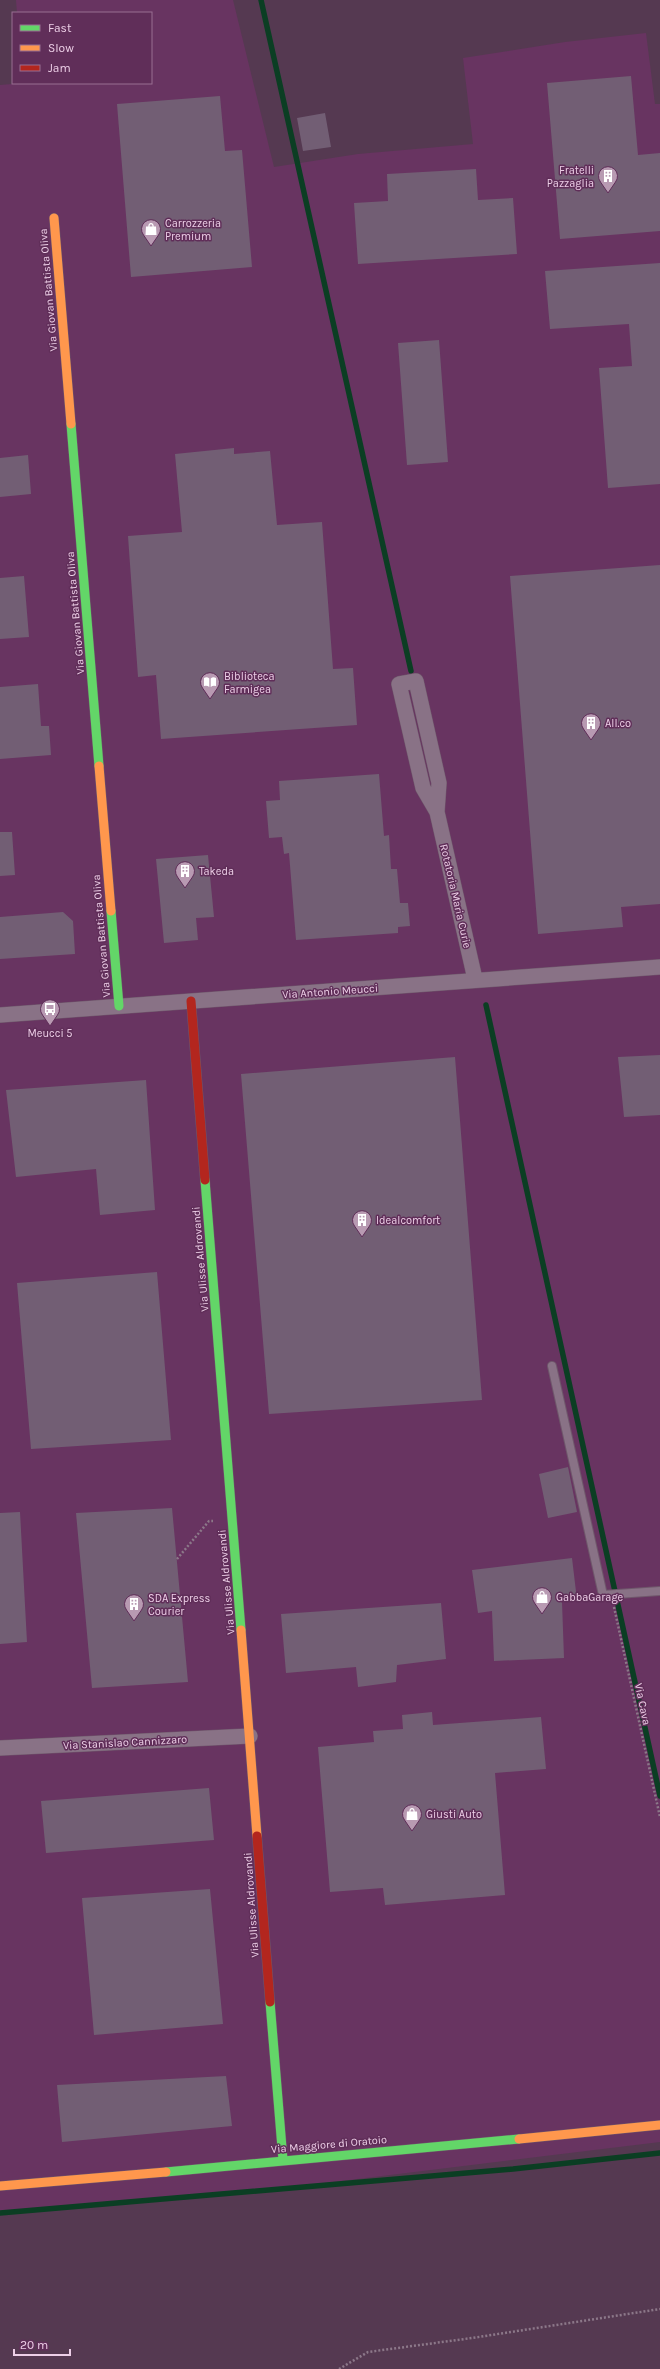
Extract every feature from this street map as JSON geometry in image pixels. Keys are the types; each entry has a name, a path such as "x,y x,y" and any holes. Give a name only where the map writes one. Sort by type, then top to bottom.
{"street":[{"name":"Via Giovan Battista Oliva","path":"54,218 118,1006"},
{"name":"Rotatoria Maria Curie","path":"437,812 422,788 399,684 416,681 439,783 437,812 475,980"},
{"name":"Via Antonio Meucci","path":"0,1014 660,967"},
{"name":"Via Ulisse Aldrovandi","path":"191,1001 283,2160"},
{"name":"Via Stanislao Cannizzaro","path":"0,1748 250,1736"},
{"name":"Via Maggiore di Oratoio","path":"0,2186 283,2160 338,2157 660,2125"}],"lane":[{"path":"552,1366 603,1595 626,1592 660,1591"}],"path":[{"path":"177,1559 209,1521"},
{"name":"Via Cava","path":"611,1594 660,1817"},
{"path":"340,2369 368,2352 472,2338 660,2309"}],"shaded area":[{"path":"16,0 233,0 274,167 358,154 473,144 463,58 565,42 646,33 655,104 660,104 660,2142 276,2189 0,2214 0,85 152,84 152,12 17,12"}],"building":[{"name":"Fratelli Pazzaglia","path":"631,76 638,155 660,153 660,231 560,239 547,83"},
{"path":"220,96 225,151 242,150 252,267 131,277 117,104"},
{"path":"325,113 331,147 303,151 297,118"},
{"path":"476,169 478,200 513,198 517,254 358,264 354,203 388,201 387,174"},
{"path":"660,263 660,484 608,488 599,368 632,366 629,324 550,329 545,271"},
{"path":"439,340 448,462 407,465 398,343"},
{"path":"234,448 234,454 270,451 277,525 322,522 333,669 353,668 357,725 161,739 156,675 138,677 128,536 182,532 175,454"},
{"path":"28,455 31,494 0,497 0,458"},
{"name":"All.co","path":"660,565 660,904 621,907 623,927 538,934 510,576"},
{"path":"24,576 29,637 0,639 0,578"},
{"path":"38,684 41,726 49,726 51,755 0,759 0,687"},
{"path":"379,774 384,836 389,835 391,869 397,869 400,903 408,903 410,926 398,927 398,933 296,940 289,853 284,854 282,837 269,838 266,801 280,800 279,781"},
{"path":"0,832 12,832 15,875 0,876"},
{"name":"Takeda","path":"208,855 214,917 196,918 198,940 164,943 156,859"},
{"path":"63,912 73,921 75,954 0,959 0,917"},
{"path":"660,1055 660,1115 624,1117 618,1057"},
{"name":"Idealcomfort","path":"455,1057 482,1400 269,1414 241,1074"},
{"path":"146,1080 155,1210 100,1215 96,1169 16,1177 6,1090"},
{"path":"157,1272 171,1440 31,1449 17,1283"},
{"path":"568,1467 577,1512 548,1518 539,1474"},
{"name":"SDA Express Courier","path":"172,1508 188,1682 92,1688 76,1513"},
{"path":"20,1512 27,1642 0,1644 0,1513"},
{"path":"572,1558 577,1600 562,1602 564,1658 494,1661 492,1611 478,1613 472,1570"},
{"path":"441,1603 446,1659 397,1665 396,1682 358,1687 356,1667 286,1673 281,1614"},
{"name":"Giusti Auto","path":"432,1712 433,1725 541,1717 546,1769 495,1773 505,1895 385,1905 383,1888 330,1892 318,1747 374,1742 373,1731 403,1729 402,1715"},
{"path":"209,1788 214,1840 46,1853 41,1801"},
{"path":"210,1889 223,2024 94,2035 82,1898"},
{"path":"226,2076 232,2126 62,2142 57,2085"}],"waterway":[{"path":"261,0 411,671"},
{"path":"486,1005 660,1796"},
{"path":"0,2213 513,2169 660,2153"}],"traffic: fast":[{"path":"71,424 99,766"},
{"path":"111,911 119,1006"},
{"path":"205,1180 241,1630"},
{"path":"270,2002 283,2160"},
{"path":"166,2172 519,2139"}],"traffic: slow":[{"path":"54,218 71,424"},
{"path":"99,766 111,911"},
{"path":"241,1630 257,1836"},
{"path":"519,2139 660,2125"},
{"path":"0,2186 166,2172"}],"traffic: jam":[{"path":"191,1001 205,1180"},
{"path":"257,1836 270,2002"}],"place":[{"name":"Fratelli Pazzaglia","path":"608,193"},
{"name":"Carrozzeria Premium","path":"151,246"},
{"name":"Biblioteca Farmigea","path":"210,699"},
{"name":"All.co","path":"591,740"},
{"name":"Takeda","path":"185,888"},
{"name":"Meucci 5","path":"50,1026"},
{"name":"Idealcomfort","path":"362,1237"},
{"name":"GabbaGarage","path":"542,1614"},
{"name":"SDA Express Courier","path":"134,1621"},
{"name":"Giusti Auto","path":"412,1831"}]}
